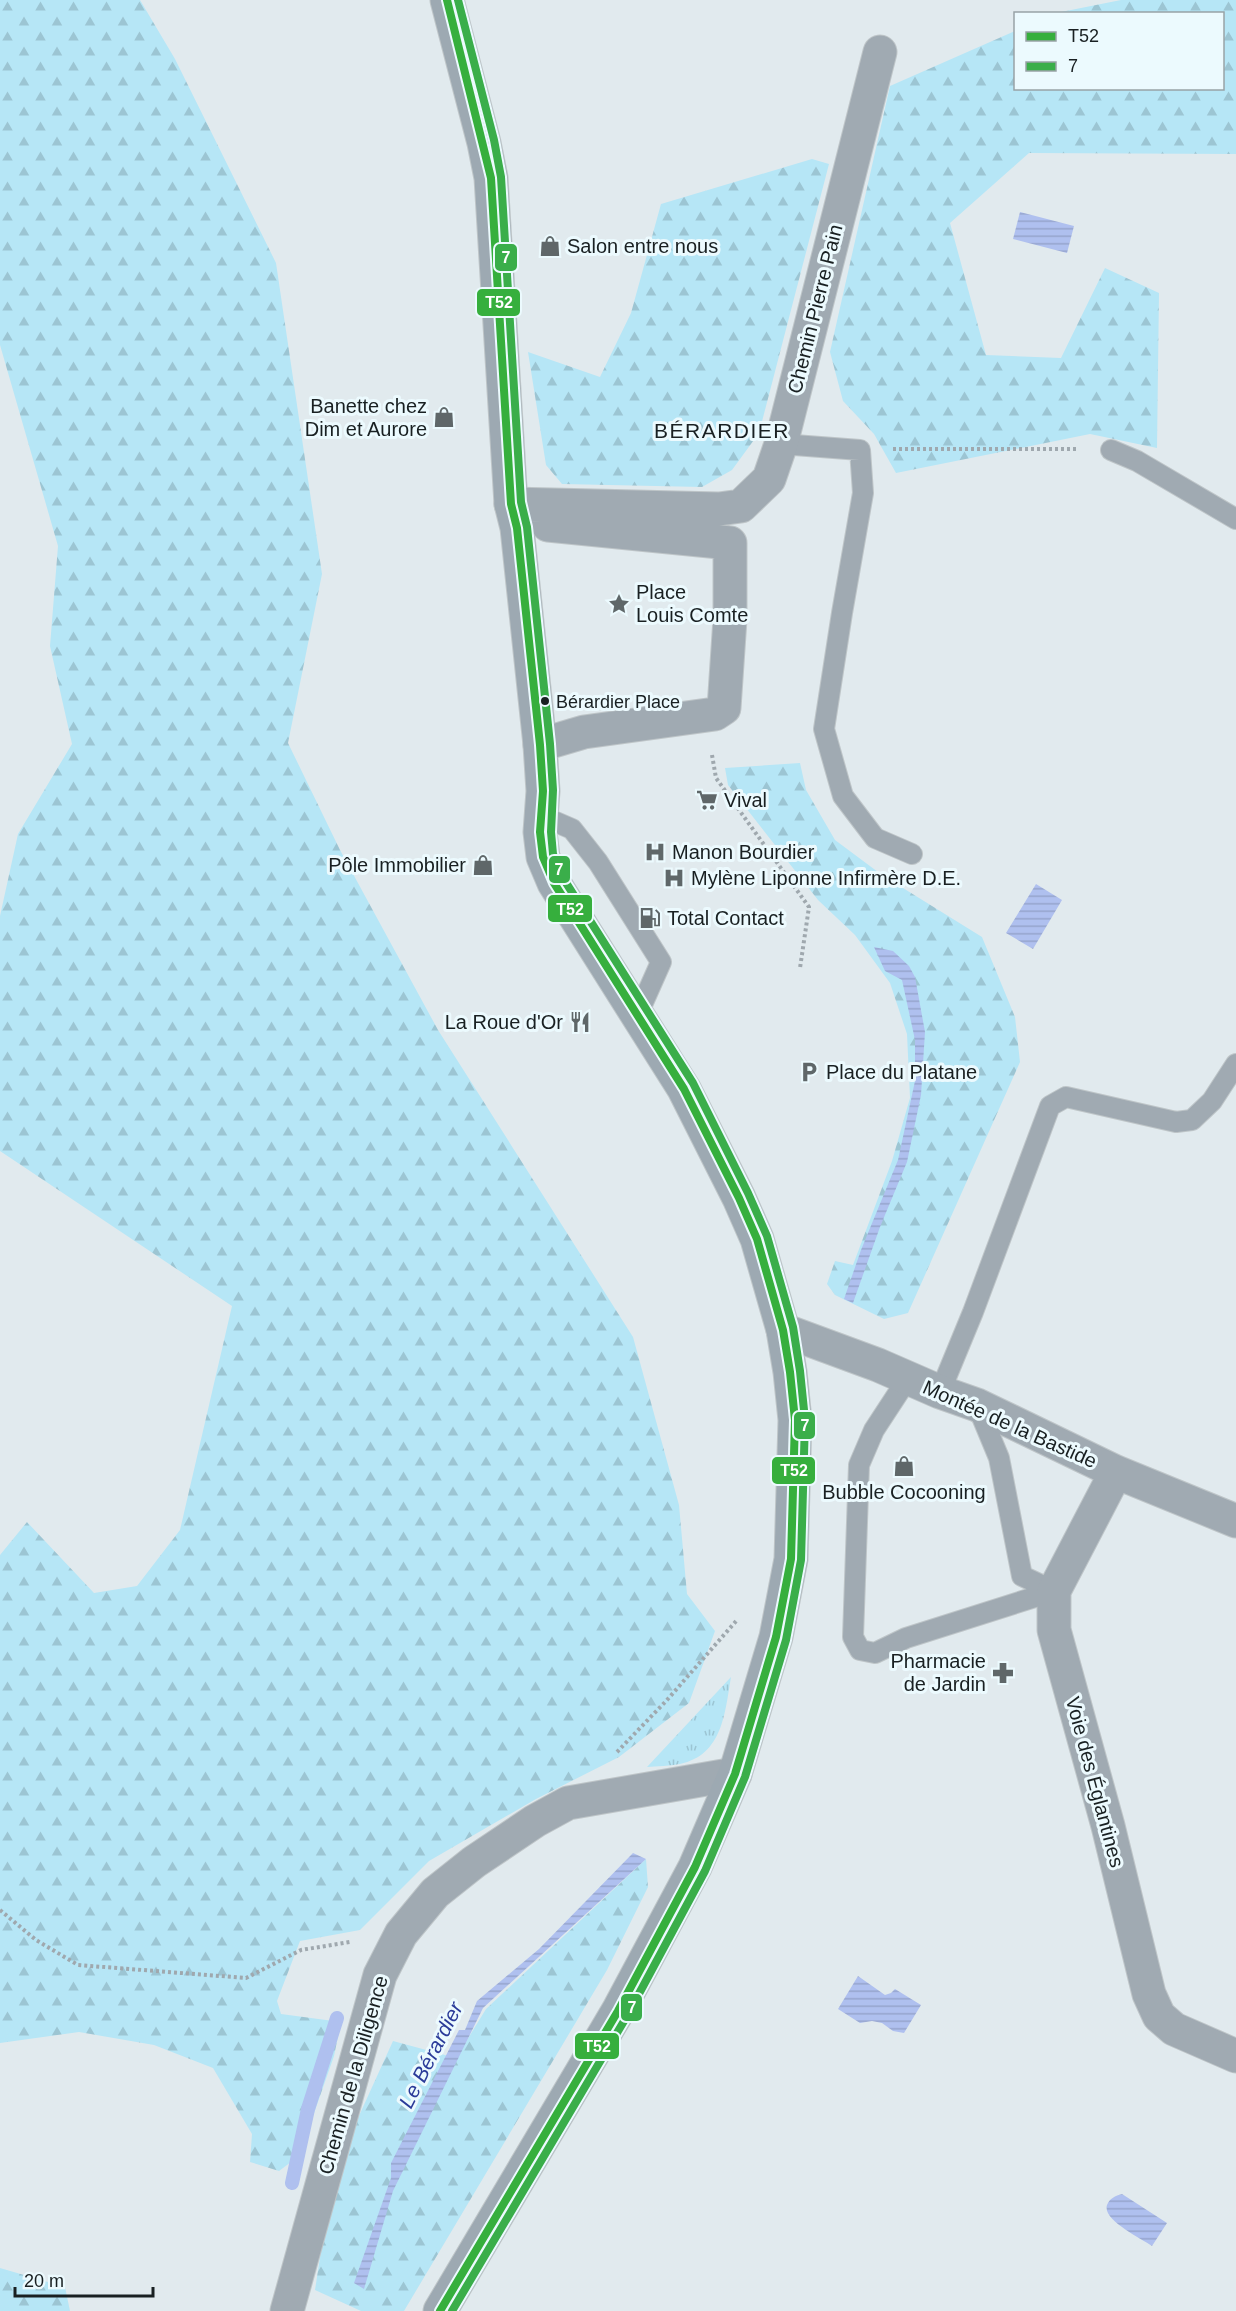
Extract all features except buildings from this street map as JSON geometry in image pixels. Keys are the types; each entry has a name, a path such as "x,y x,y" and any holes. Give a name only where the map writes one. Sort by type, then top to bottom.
{"main road":[{"path":"440,2311 618,2011 695,1867 735,1774 776,1637 791,1559 795,1420 783,1330 757,1239 739,1198 684,1089 554,883 543,857 540,832 543,791 540,746 514,516 491,178 447,0"}],"street":[{"name":"Chemin Pierre Pain","path":"514,516 719,509 741,506 769,478 781,444 879,52"},
{"path":"514,516 548,525 730,543 730,619 724,708 704,717 584,732 540,746"},
{"name":"Montée de la Bastide","path":"783,1330 977,1405 1116,1472 1236,1521"},
{"name":"Voie des Églantines","path":"1116,1472 1054,1591 1054,1630 1108,1826 1149,1994 1159,2016 1174,2029 1236,2056"},
{"name":"Chemin de la Diligence","path":"287,2311 380,1975 401,1934 435,1893 474,1862 535,1821 568,1803 735,1774"}],"lane":[{"path":"781,444 860,450 863,493 824,729 843,796 874,838 912,854"},
{"path":"1111,450 1137,461 1236,519"},
{"path":"542,816 572,829 598,862 661,962 637,1016"},
{"path":"940,1392 973,1312 1050,1106 1066,1097 1176,1122 1192,1120 1212,1101 1236,1064"},
{"path":"908,1378 874,1430 859,1465 853,1637 860,1650 875,1653 906,1638 1054,1591"},
{"path":"977,1405 999,1458 1022,1576 1054,1591"}],"path":[{"path":"860,450 962,447 1111,450"},
{"path":"704,717 714,779 809,907 800,968"},
{"path":"568,1803 667,1700 741,1615"},
{"path":"0,1910 36,1940 78,1965 246,1978 301,1950 401,1934"}],"green space":[{"path":"0,0 140,0 175,59 276,263 322,574 288,743 340,850 438,1030 633,1337 679,1505 687,1594 715,1631 689,1703 619,1757 536,1799 429,1861 360,1930 300,1941 277,2001 281,2014 341,2022 334,2056 299,2156 279,2171 250,2162 252,2134 213,2068 154,2045 79,2032 0,2043 0,1555 27,1522 94,1593 137,1586 180,1530 232,1306 0,1151 0,916 18,834 72,744 50,646 58,546 0,345"},
{"path":"1121,0 1236,0 1236,154 1029,153 950,223 986,355 1061,358 1105,268 1159,293 1157,448 1090,434 896,473 874,434 843,401 830,352 890,86 1014,31 1014,90 1224,90 1224,12 1061,12"},
{"path":"812,159 829,164 759,433 732,470 702,487 562,484 546,465 528,352 600,377 631,313 661,204"},
{"path":"800,763 806,790 835,840 882,875 982,937 1015,1017 1020,1062 908,1313 884,1319 835,1295 827,1284 835,1261 853,1265 892,1161 910,1098 907,1034 890,983 855,935 818,900 728,785 725,768"},
{"path":"731,1677 724,1718 713,1742 705,1752 680,1764 647,1767"},
{"path":"646,1859 648,1887 607,1970 404,2311 361,2311 315,2290 333,2173 393,2041 456,2058 486,2009"},
{"path":"0,2268 65,2287 70,2311 0,2311"}],"shaded area":[{"path":"1020,212 1074,226 1067,253 1013,239"},
{"path":"1036,884 1062,900 1033,949 1006,933"},
{"path":"874,947 893,951 909,966 915,977 925,1032 921,1095 907,1162 880,1227 853,1303 844,1299 861,1250 898,1160 915,1081 915,1040 902,980 885,971"},
{"path":"633,1853 646,1859 483,2008 393,2191 364,2289 354,2283 391,2178 391,2163 459,2030 465,2030 477,2001 539,1949"},
{"path":"858,1976 885,1995 895,1989 921,2005 904,2033 893,2031 882,2023 872,2021 860,2023 838,2009"},
{"path":"1122,2194 1167,2223 1152,2246 1110,2217 1107,2211 1108,2203"}],"waterway":[{"path":"292,2183 308,2109 337,2018"}],"transit line":[{"name":"T52","path":"440,2311 618,2011 695,1867 735,1774 776,1637 791,1559 795,1420 783,1330 757,1239 739,1198 684,1089 554,883 543,857 540,832 543,791 540,745 517,528 511,504 491,178 447,0"},
{"name":"7","path":"452,2311 627,2016 705,1871 745,1777 786,1640 801,1560 805,1420 793,1327 767,1236 748,1193 693,1083 563,878 553,854 550,744 527,527 521,502 501,177 494,140 458,0"}],"place":[{"name":"Salon entre nous","path":"550,246"},
{"name":"Banette chez Dim et Aurore","path":"444,417"},
{"name":"Place Louis Comte","path":"619,604"},
{"name":"Bérardier Place","path":"545,701"},
{"name":"Vival","path":"707,800"},
{"name":"Manon Bourdier","path":"655,852"},
{"name":"Pôle Immobilier","path":"483,865"},
{"name":"Mylène Liponne Infirmère D.E.","path":"674,878"},
{"name":"Total Contact","path":"650,918"},
{"name":"La Roue d'Or","path":"580,1022"},
{"name":"Place du Platane","path":"809,1072"},
{"name":"Bubble Cocooning","path":"904,1466"},
{"name":"Pharmacie de Jardin","path":"1003,1673"}],"district":[{"name":"BÉRARDIER","path":"722,431"}],"water label":[{"name":"Le Bérardier","path":"431,2055"}]}
